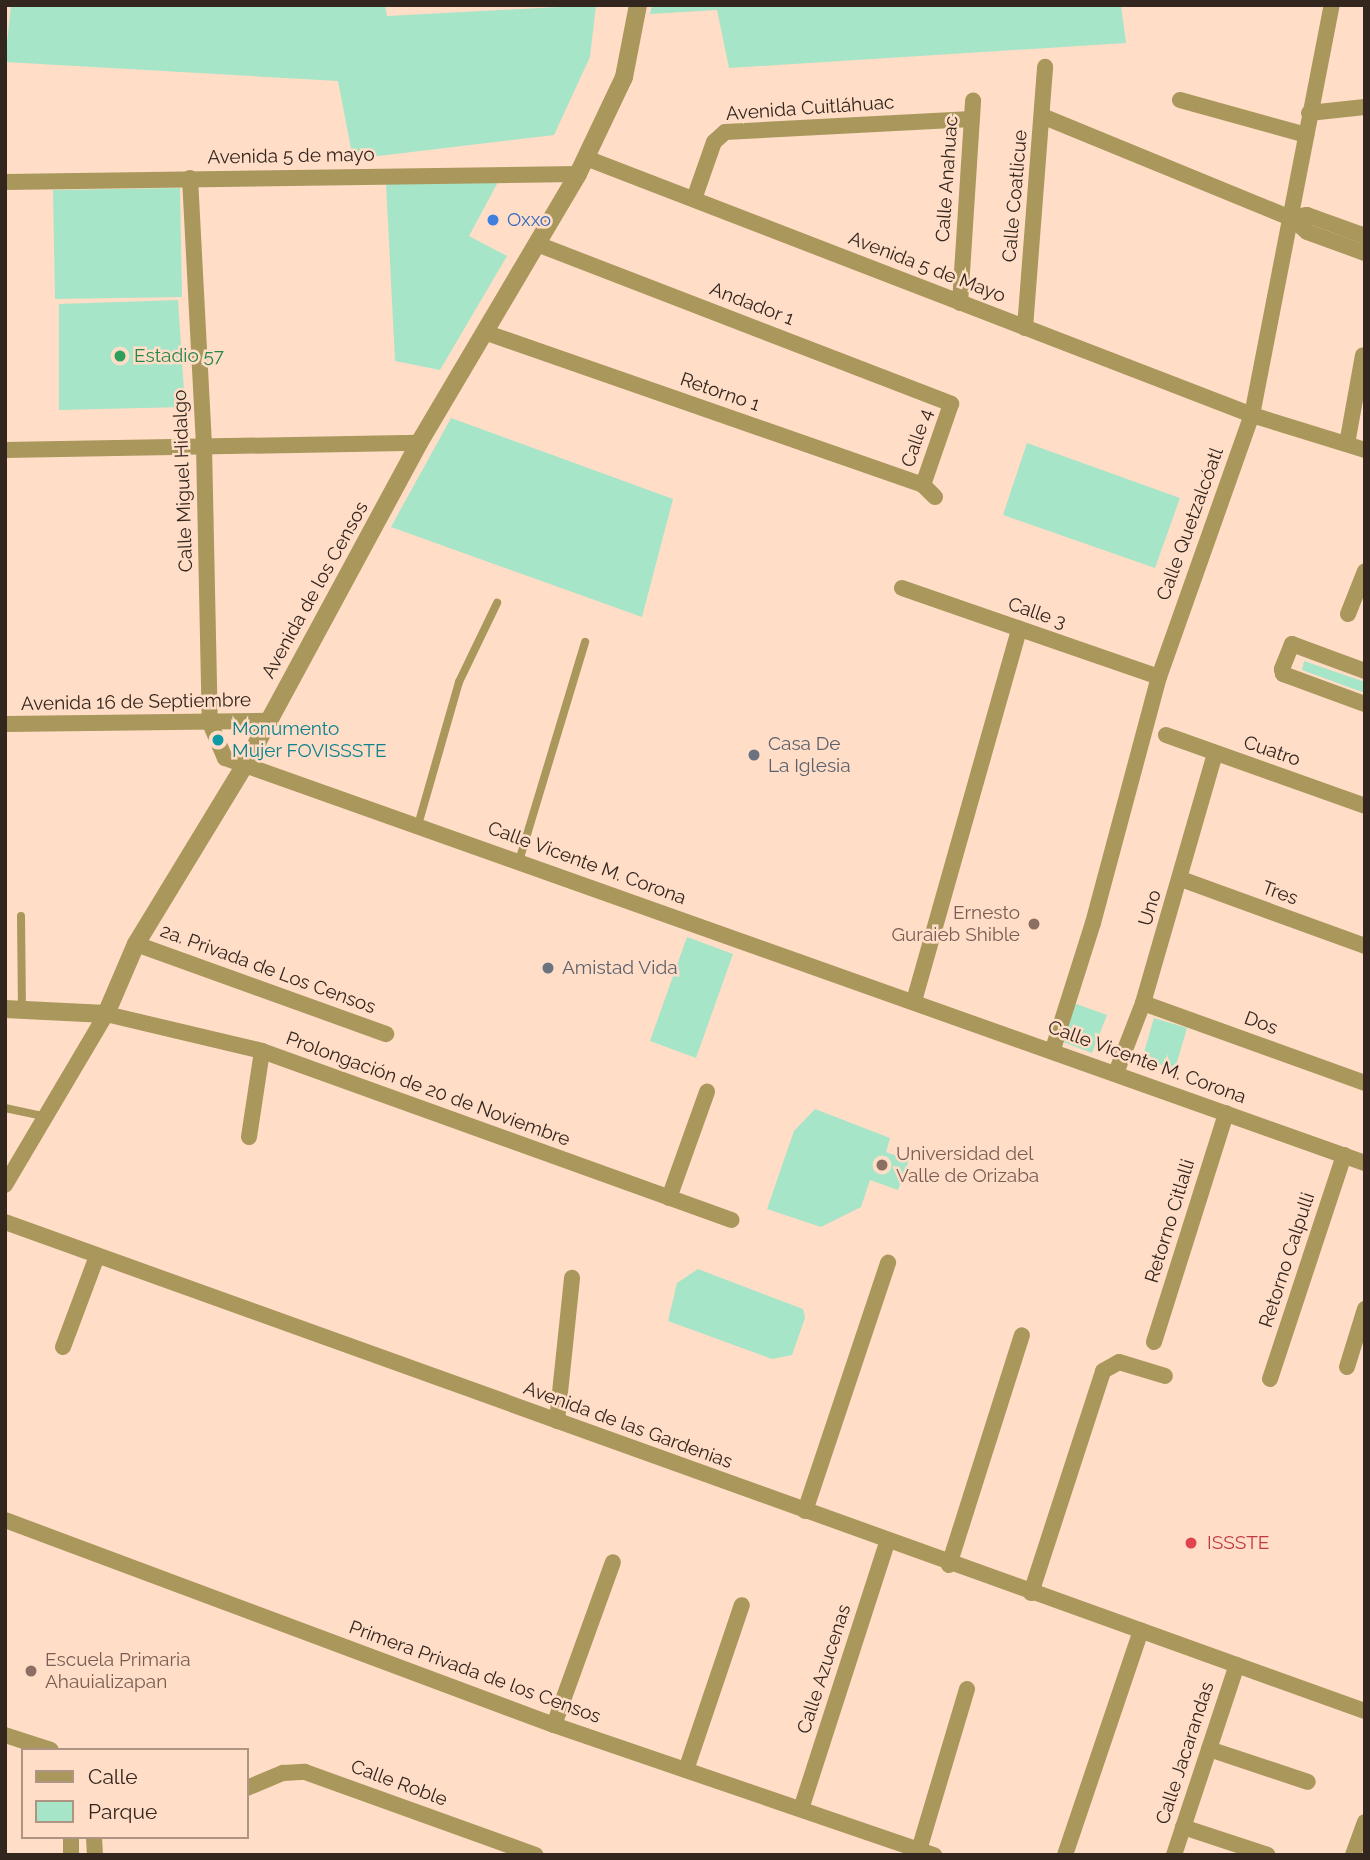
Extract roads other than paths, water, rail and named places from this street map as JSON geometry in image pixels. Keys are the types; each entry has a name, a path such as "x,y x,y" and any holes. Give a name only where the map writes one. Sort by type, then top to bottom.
{"street":[{"name":"Avenida de los Censos","path":"5,1185 43,1116 106,1014 136,944 245,765 419,443 487,333 582,166 624,77 638,5"},
{"name":"Calle Quetzalcóatl","path":"1053,1049 1093,923 1159,677 1252,415 1332,5"},
{"name":"Calle Coatlicue","path":"1026,328 1045,67"},
{"name":"Calle Anahuac","path":"960,303 973,100"},
{"path":"1180,100 1306,135"},
{"path":"1309,113 1365,107"},
{"path":"1042,116 1291,218 1307,232 1365,253"},
{"name":"Avenida Cuitláhuac","path":"694,199 714,142 725,132 972,119"},
{"name":"Avenida 5 de mayo","path":"5,182 582,166"},
{"name":"Avenida 5 de Mayo","path":"582,166 694,199 1252,415"},
{"name":"Calle Miguel Hidalgo","path":"190,178 204,446 209,723 225,758 245,765"},
{"path":"1291,218 1307,215 1365,236"},
{"name":"Andador 1","path":"537,244 951,404"},
{"name":"Retorno 1","path":"487,333 929,491"},
{"path":"1347,444 1363,355"},
{"name":"Calle 4","path":"929,491 951,404"},
{"path":"1252,415 1365,450"},
{"path":"5,450 419,443"},
{"path":"1349,614 1364,573"},
{"name":"Calle 3","path":"902,588 1159,677"},
{"path":"914,1001 1019,629"},
{"path":"1365,671 1293,644 1283,659 1283,674 1365,704"},
{"name":"Avenida 16 de Septiembre","path":"5,724 267,721"},
{"name":"Cuatro","path":"1166,736 1365,806"},
{"name":"Uno","path":"1116,1073 1143,1003 1181,879 1215,753"},
{"name":"Calle Vicente M. Corona","path":"245,765 1053,1049 1365,1163"},
{"name":"Tres","path":"1181,879 1365,946"},
{"name":"2a. Privada de Los Censos","path":"136,944 386,1034"},
{"name":"Dos","path":"1143,1003 1365,1083"},
{"path":"14,1010 106,1014"},
{"name":"Prolongación de 20 de Noviembre","path":"106,1014 262,1051 732,1220"},
{"path":"249,1137 262,1051"},
{"path":"669,1198 707,1092"},
{"name":"Retorno Citlalli","path":"1154,1342 1226,1113"},
{"name":"Retorno Calpulli","path":"1270,1379 1344,1155"},
{"name":"Avenida de las Gardenias","path":"5,1222 887,1543 1365,1711"},
{"path":"63,1348 97,1256"},
{"path":"805,1511 888,1263"},
{"path":"557,1421 572,1278"},
{"path":"1347,1367 1365,1309"},
{"path":"949,1565 1022,1335"},
{"path":"1031,1592 1103,1371 1119,1362 1165,1376"},
{"name":"Primera Privada de los Censos","path":"5,1520 554,1725 927,1852"},
{"name":"Calle Azucenas","path":"800,1809 887,1543"},
{"path":"554,1725 613,1562"},
{"path":"686,1770 742,1605"},
{"path":"1065,1855 1141,1631"},
{"name":"Calle Jacarandas","path":"1174,1855 1237,1665"},
{"path":"927,1852 967,1689"},
{"path":"5,1735 45,1748"},
{"path":"1209,1749 1308,1783"},
{"name":"Calle Roble","path":"248,1788 283,1773 305,1772 536,1855"},
{"path":"1353,1855 1365,1822"},
{"path":"1183,1827 1268,1855"}],"lane":[{"path":"418,825 459,682 497,603"},
{"path":"519,861 585,642"},
{"path":"14,1010 21,916"},
{"path":"5,1108 43,1116"}],"place":[{"name":"Oxxo","path":"493,220"},
{"name":"Estadio 57","path":"120,356"},
{"name":"Monumento Mujer FOVISSSTE","path":"218,740"},
{"name":"Casa De La Iglesia","path":"754,755"},
{"name":"Ernesto Guraieb Shible","path":"1034,924"},
{"name":"Amistad Vida","path":"548,968"},
{"name":"Universidad del Valle de Orizaba","path":"882,1165"},
{"name":"ISSSTE","path":"1191,1543"},
{"name":"Escuela Primaria Ahauializapan","path":"31,1671"}]}
